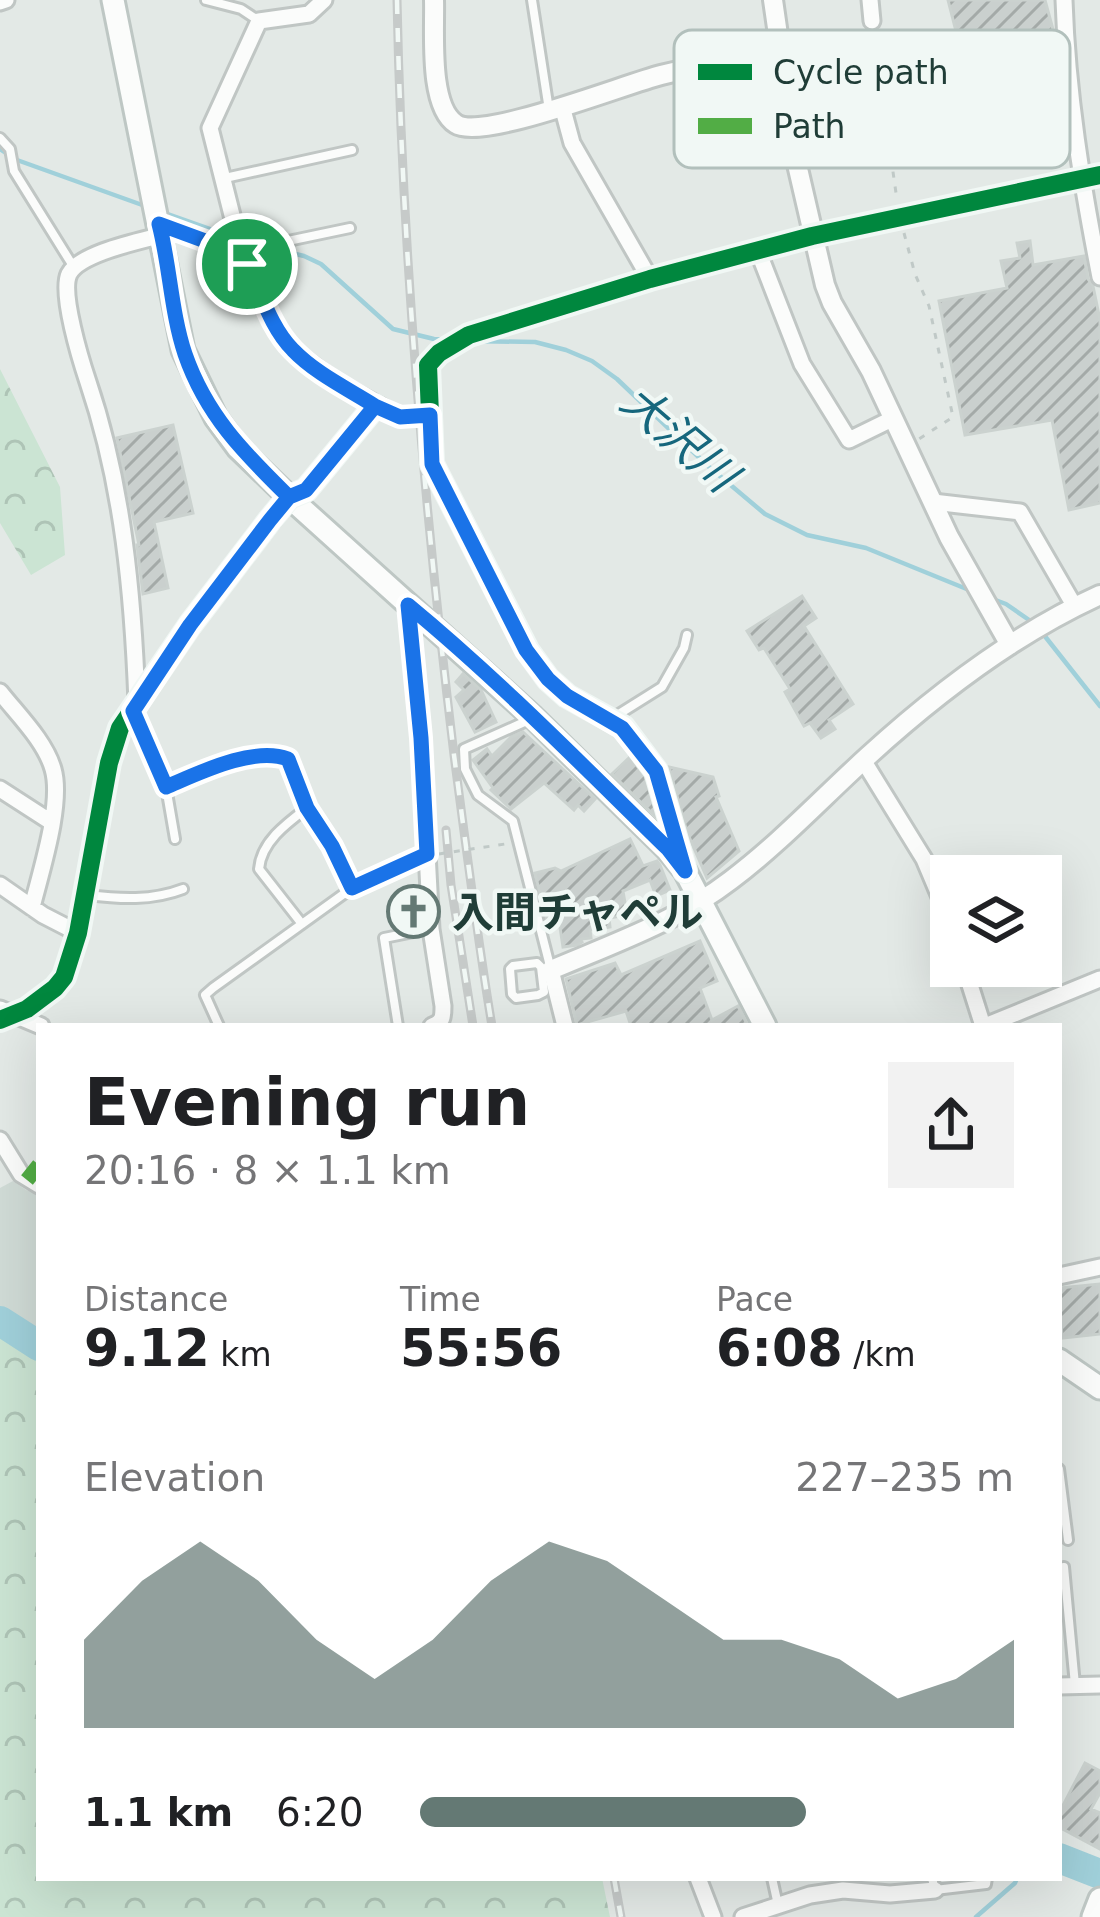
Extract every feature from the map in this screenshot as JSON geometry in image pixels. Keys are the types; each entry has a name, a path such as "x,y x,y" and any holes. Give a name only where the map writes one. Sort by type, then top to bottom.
{"main road":[{"path":"113,0 183,350 203,396 238,448 533,717 668,849 685,871 763,1023"},
{"path":"1062,1362 1100,1388"},
{"path":"1093,1917 1100,1899"}],"street":[{"path":"324,0 310,14 259,21 210,128 238,253 292,350 375,406 400,417 430,415"},
{"path":"434,0 440,100 453,122 474,129 674,72"},
{"path":"773,0 776,30"},
{"path":"870,0 872,21"},
{"path":"1064,0 1065,30"},
{"path":"1070,86 1081,180 1100,277"},
{"path":"555,108 650,279"},
{"path":"798,168 832,303 871,371 933,502 1018,640"},
{"path":"685,871 656,771 622,728 567,696 526,650 432,464 428,365 439,352 469,335 650,279 812,236 1100,175"},
{"path":"135,707 129,572 107,449 75,346 66,282 74,267 158,219 238,253"},
{"path":"758,250 802,364 848,440 893,418"},
{"path":"5,1014 45,997 64,976 86,895 109,763 120,728 190,625 289,497 306,490 375,406"},
{"path":"933,502 1020,512 1075,607"},
{"path":"564,1023 546,972 700,902 755,861 952,685 1018,640 1100,595"},
{"path":"408,605 433,854 431,929 443,1006 440,1023"},
{"path":"0,692 41,745 53,769 56,800 32,907"},
{"path":"863,760 930,872"},
{"path":"0,789 51,822"},
{"path":"0,885 77,932"},
{"path":"991,1023 1100,979"},
{"path":"971,987 983,1023"},
{"path":"5,1014 36,1024"},
{"path":"0,1140 21,1174 36,1183"},
{"path":"1062,1275 1100,1267"},
{"path":"1067,1686 1100,1685"},
{"path":"699,1881 713,1917"},
{"path":"743,1917 851,1884 890,1894 934,1884"}],"lane":[{"path":"206,0 241,9 259,21"},
{"path":"532,0 555,108"},
{"path":"0,138 74,267"},
{"path":"223,178 352,150"},
{"path":"236,231 287,241 350,228"},
{"path":"610,719 662,687 687,635"},
{"path":"135,707 166,787 175,838"},
{"path":"533,717 464,749 466,769 478,795 513,821 546,972 542,994 514,996 511,967 537,963 546,972"},
{"path":"166,787 241,759 280,755 288,759 307,808 352,888"},
{"path":"302,924 260,869 260,856 283,826 307,808"},
{"path":"218,1023 205,995 352,888 433,854"},
{"path":"86,895 125,900 183,889"},
{"path":"397,1023 383,938 431,929"},
{"path":"1062,1493 1068,1540"},
{"path":"1064,1567 1067,1686"},
{"path":"773,1881 778,1905"},
{"path":"934,1884 986,1881"}],"path":[{"path":"872,21 873,30"},
{"path":"892,168 900,218 929,306 952,417 908,446"},
{"path":"433,854 505,844 507,855"}],"shaded area":[{"path":"13,1181 36,1193 36,1333 0,1311 0,1188"}],"green space":[{"path":"0,369 60,487 65,555 31,575 0,523"},
{"path":"0,1330 36,1347 36,1881 603,1881 610,1917 0,1917"}],"building":[{"path":"948,0 1045,0 1053,30 956,30"},
{"path":"1030,241 1033,265 1084,256 1100,320 1100,503 1069,510 1052,420 965,435 939,301 1007,288 1001,261 1020,258 1017,243"},
{"path":"173,425 193,513 154,522 168,588 143,594 139,545 117,438"},
{"path":"802,596 816,618 804,626 853,704 829,720 835,729 821,738 810,723 804,726 785,692 790,689 747,631"},
{"path":"463,674 481,690 496,722 475,732 456,697 464,690 456,682"},
{"path":"523,732 595,799 584,811 578,805 574,810 544,783 511,809 491,790 473,760 487,749 492,756"},
{"path":"630,757 645,776 658,819 612,774"},
{"path":"669,767 713,777 716,797 739,851 707,878 687,832"},
{"path":"630,839 643,866 657,861 670,890 656,896 650,880 623,891 627,915 609,918 610,927 590,930 591,938 563,947 558,914 546,919 535,873 561,871"},
{"path":"700,941 717,981 700,988 712,1020 738,1006 746,1023 630,1023 626,1011 577,1023 566,979 615,963 621,975"},
{"path":"1100,1284 1100,1334 1062,1338 1062,1288"},
{"path":"1085,1763 1100,1771 1100,1793 1091,1809 1100,1813 1100,1849 1062,1829 1062,1807"}],"waterway":[{"path":"0,149 17,160 145,206"},
{"path":"162,212 230,236"},
{"name":"大沢川","path":"241,241 321,264 393,329 451,340"},
{"name":"大沢川","path":"468,341 535,342 592,361 765,514 807,535 866,548 974,592"},
{"name":"大沢川","path":"990,598 1032,622"},
{"name":"大沢川","path":"1040,630 1100,706"},
{"path":"0,1321 36,1344"},
{"path":"1062,1859 1100,1874"},
{"path":"976,1917 1016,1881"}],"railway":[{"path":"397,0 409,284 424,473 454,755 492,1023"},
{"path":"446,830 473,1023"},
{"path":"615,1881 621,1917"}],"marked path":[{"path":"27,1180 36,1169"}],"cycle path":[{"path":"685,871 656,771 623,727 567,696 548,679 527,650 432,464 428,365 469,335 650,279 812,236 1100,175"},
{"path":"0,1020 27,1009 64,977 78,933 109,763 120,728 270,520 289,497 306,490 375,406"}],"place":[{"name":"入間チャペル","path":"413,912"}],"route":[{"path":"247,264 238,253 159,224 183,350 216,418 238,448 289,497 306,490 375,406 400,417 430,415 432,464 526,650 567,696 622,728 656,771 685,871 533,717 408,605 427,854 352,888 307,808 288,759 280,755 241,759 166,787 133,711 190,625 270,520 289,497 306,490 375,406 292,350 269,316 247,264"}]}
